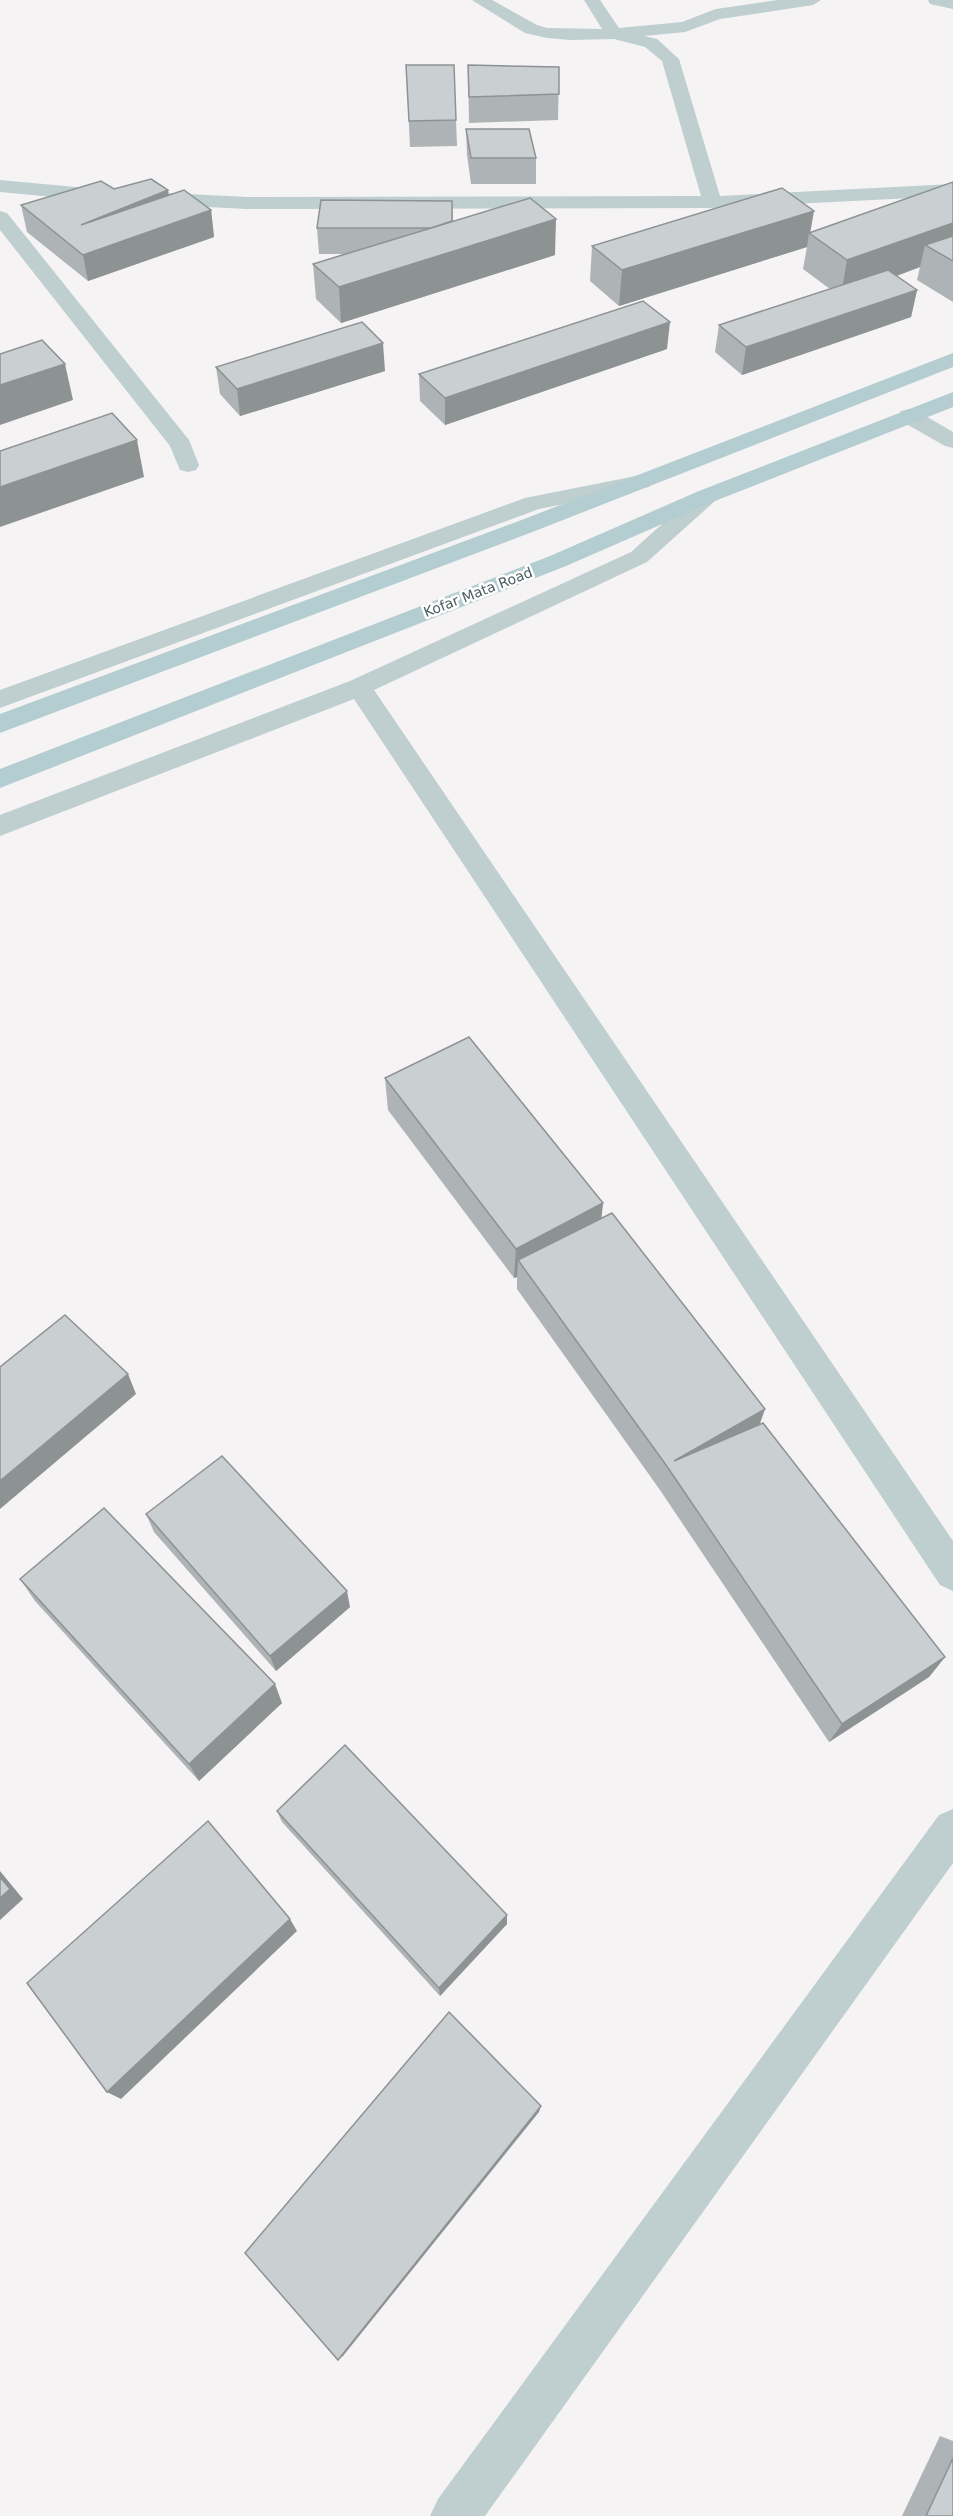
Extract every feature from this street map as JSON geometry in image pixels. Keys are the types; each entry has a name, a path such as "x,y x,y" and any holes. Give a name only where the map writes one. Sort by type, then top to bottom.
{"main road":[{"path":"0,724 527,526 953,359"},
{"name":"Kofar Mata Road","path":"0,778 558,561 707,496 953,399"}],"street":[{"path":"480,0 531,29 547,33 614,34 685,27 690,16 813,0"},
{"path":"591,0 614,34 651,43 670,59 712,202"},
{"path":"936,0 953,4"},
{"path":"0,186 108,196 247,203 712,202 953,190"},
{"path":"0,217 181,446 188,465"},
{"path":"909,416 953,441"},
{"path":"0,699 533,503 641,482"},
{"path":"0,826 359,687 639,557 707,496"},
{"path":"359,687 953,1573"},
{"path":"455,2516 953,1829"}],"building":[{"path":"406,65 454,65 456,120 409,121"},
{"path":"468,65 559,67 559,94 469,97"},
{"path":"466,129 529,129 536,158 471,158"},
{"path":"151,179 168,190 81,225 184,190 211,210 83,255 21,205 101,181 114,189"},
{"path":"953,182 953,223 847,260 809,233"},
{"path":"782,188 814,211 622,270 592,246"},
{"path":"530,198 556,219 339,287 313,264"},
{"path":"321,200 452,201 452,221 431,228 317,228"},
{"path":"953,236 953,261 925,245"},
{"path":"888,270 917,290 746,347 719,325"},
{"path":"643,301 670,322 445,398 419,374"},
{"path":"362,322 383,343 237,389 216,367"},
{"path":"42,340 65,364 0,385 0,354"},
{"path":"112,413 137,440 0,487 0,451"},
{"path":"469,1037 603,1203 516,1249 385,1078"},
{"path":"612,1213 765,1409 674,1461 763,1423 945,1657 842,1724 666,1465 518,1260"},
{"path":"65,1315 128,1374 0,1481 0,1367"},
{"path":"222,1456 347,1591 270,1656 146,1514"},
{"path":"104,1508 275,1684 189,1764 20,1579"},
{"path":"345,1745 507,1915 439,1988 277,1811"},
{"path":"208,1821 290,1919 107,2092 27,1983"},
{"path":"0,1877 10,1889 0,1898"},
{"path":"449,2012 541,2106 338,2360 245,2253"},
{"path":"953,2458 953,2516 926,2516"}]}
